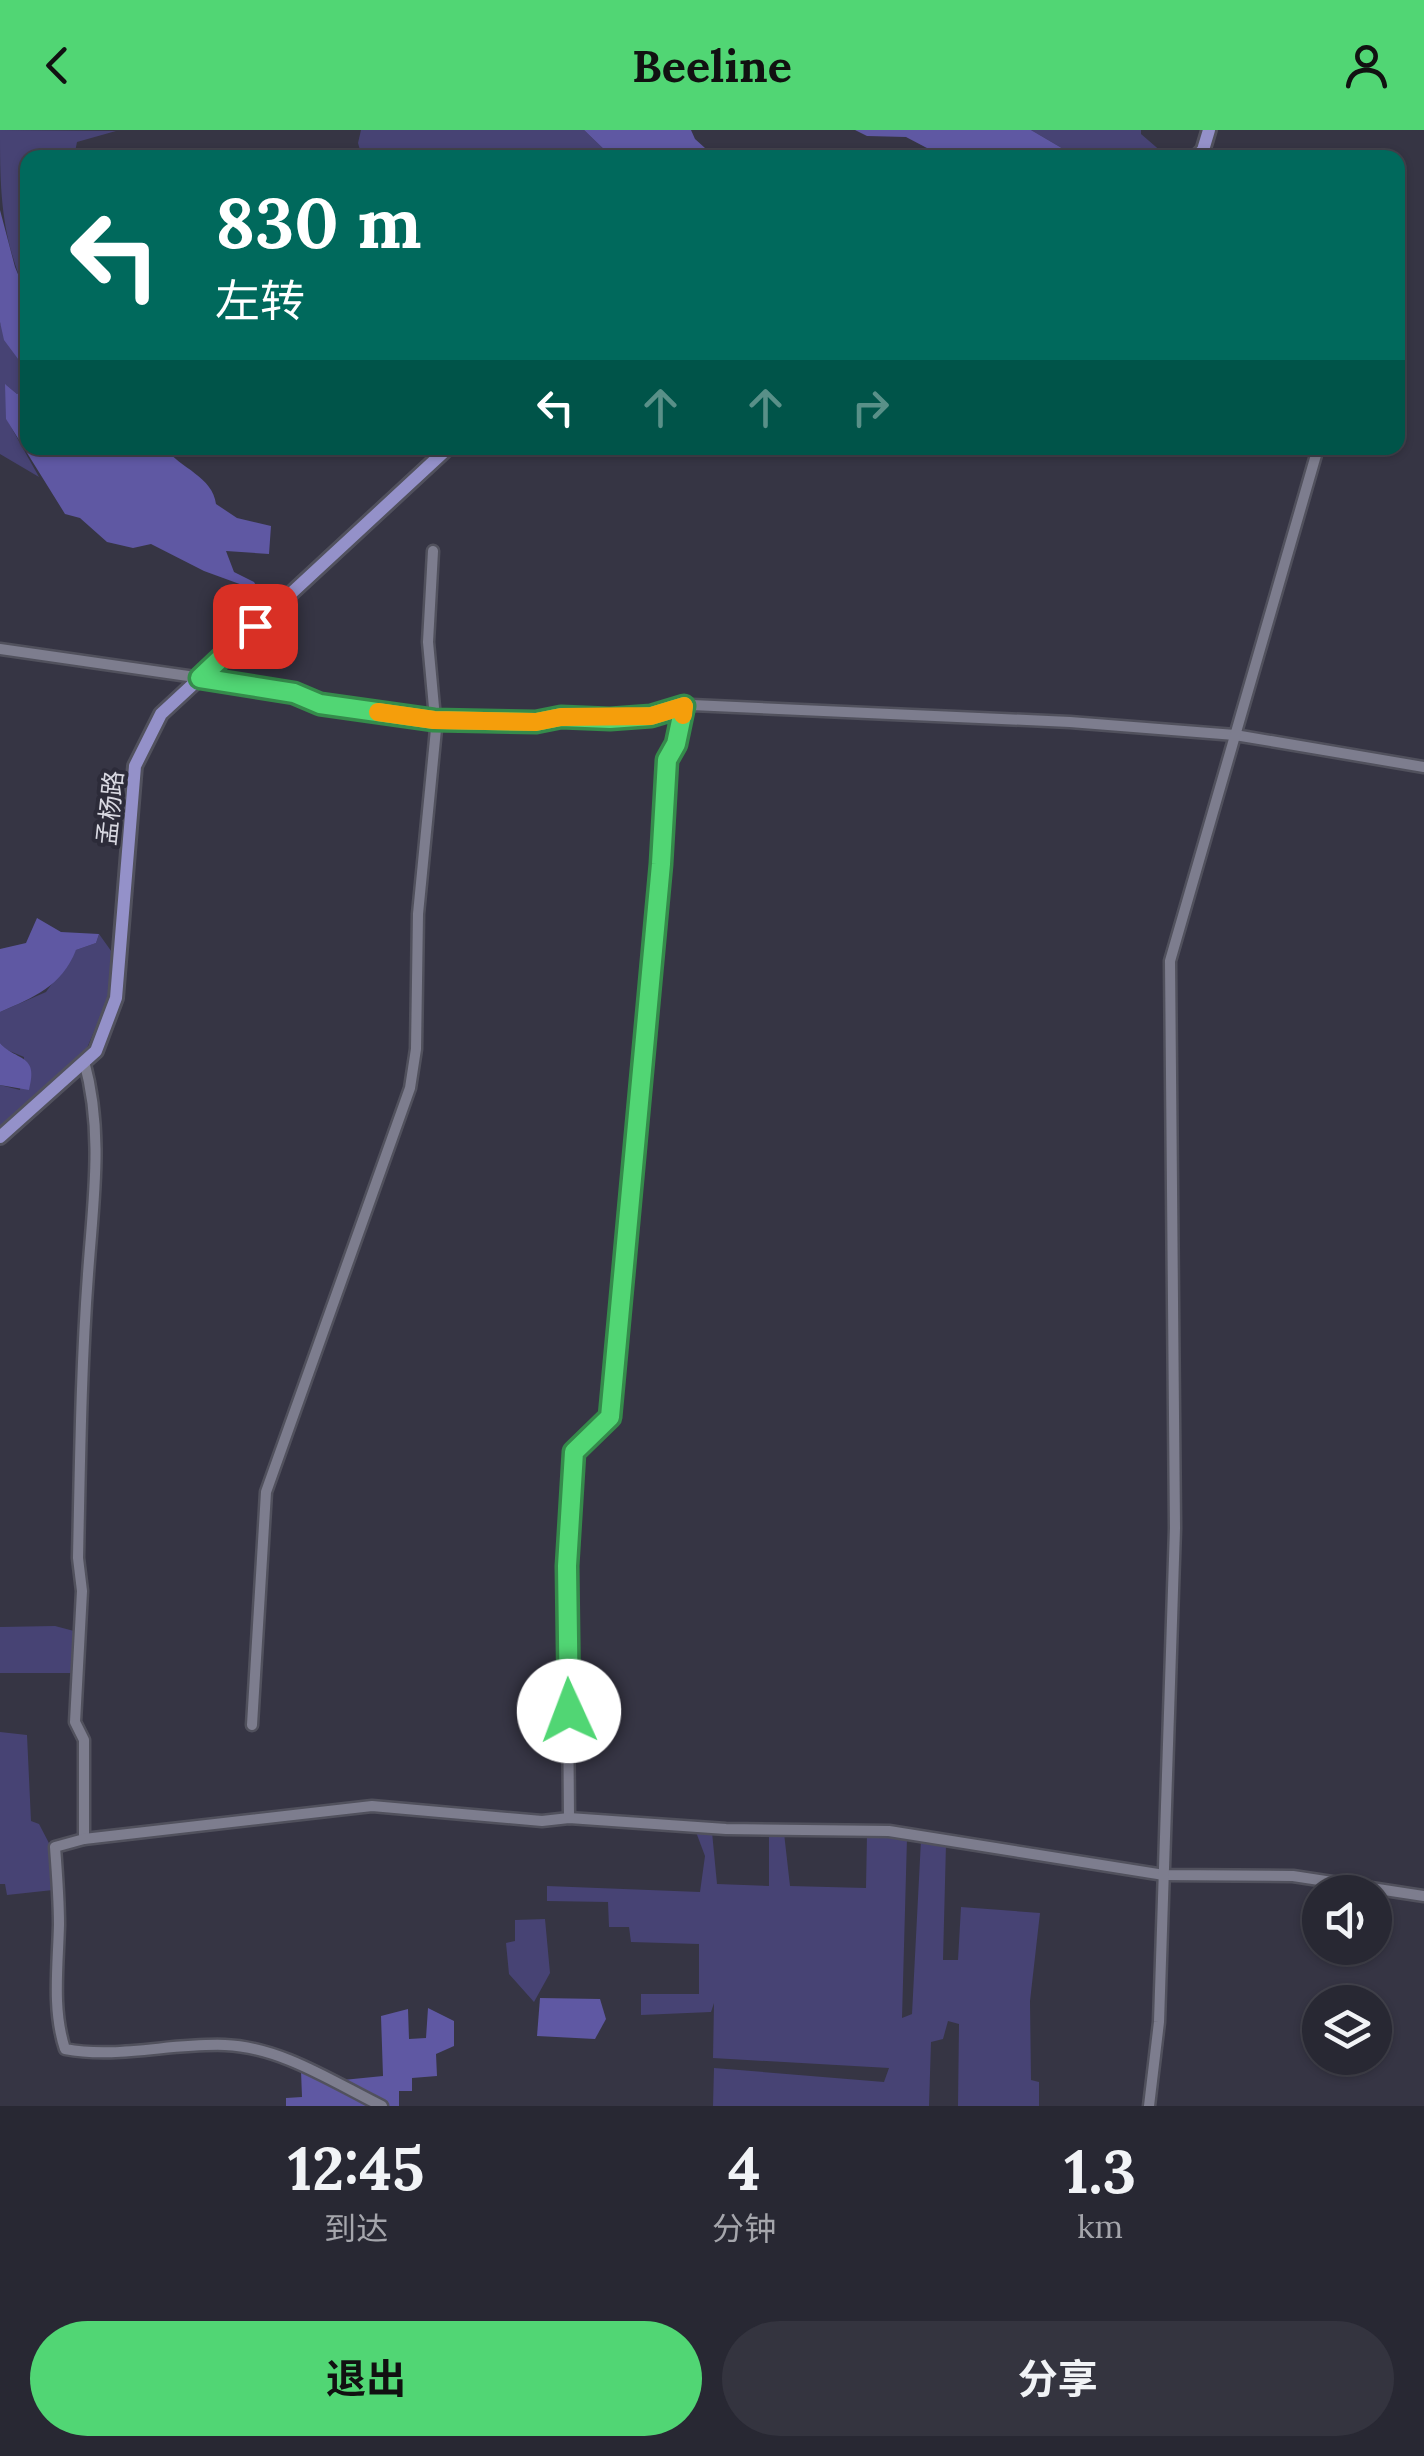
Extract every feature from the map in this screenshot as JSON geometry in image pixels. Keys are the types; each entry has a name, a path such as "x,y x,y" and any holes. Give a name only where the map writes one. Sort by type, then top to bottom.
{"main road":[{"name":"孟杨路","path":"0,1137 96,1051 116,998 134,766 161,714 440,455"}],"street":[{"path":"1150,2106 1159,2022 1175,1528 1170,961 1316,455"},
{"path":"252,1725 266,1492 410,1088 416,1048 418,914 434,720 428,642 432,551"},
{"path":"0,649 294,693 320,704 434,720 610,719 651,716 684,706 1070,722 1235,735 1424,767"},
{"path":"680,727 684,706"},
{"path":"569,1818 567,1566 574,1452 610,1417 661,864 667,760 676,744 684,706"},
{"path":"84,1061 94,1096 97,1138 78,1540 82,1592 76,1722 84,1740 84,1839"},
{"path":"382,2106 275,2055 230,2045 94,2054 64,2049 56,1968 59,1924 55,1848 84,1839 372,1806 542,1821 569,1818 726,1829 889,1832 1164,1875 1293,1876 1424,1896"}],"shaded area":[{"path":"0,130 116,131 77,142 75,150 20,150 20,276 4,214"},
{"path":"361,130 584,130 605,150 360,150"},
{"path":"584,130 691,130 707,150 605,150"},
{"path":"855,130 1031,130 1065,150 931,150 906,137 867,136"},
{"path":"1031,130 1141,130 1160,150 1065,150"},
{"path":"0,210 20,279 20,362 4,340 0,322"},
{"path":"0,322 20,361 20,392 17,394 6,385 6,418 20,443 20,455 27,455 39,477 0,454"},
{"path":"5,384 17,394 20,392 20,442 6,419"},
{"path":"28,455 171,455 209,487 216,504 237,518 271,526 269,554 226,551 234,572 254,582 259,591 204,571 151,544 133,548 107,542 80,518 65,514"},
{"path":"37,918 61,932 99,934 96,943 76,950 63,973 45,989 0,1012 0,949 26,943"},
{"path":"99,934 114,955 107,1001 84,1055 0,1126 0,1085 20,1090 24,1057 0,1043 0,1012 46,992 76,950 96,943"},
{"path":"0,1043 29,1064 29,1090 0,1085"},
{"path":"55,1626 74,1631 77,1673 0,1673 0,1627"},
{"path":"0,1732 27,1735 31,1821 39,1824 51,1847 53,1890 7,1895 5,1884 0,1884"},
{"path":"696,1832 712,1832 717,1884 769,1886 769,1833 784,1833 790,1886 866,1888 867,1834 907,1838 902,2018 912,2014 921,1840 946,1844 943,1960 958,1960 961,1907 1040,1913 1030,2001 1031,2080 1039,2082 1039,2106 958,2106 959,2024 948,2021 943,2039 931,2042 929,2106 713,2106 714,2068 884,2082 889,2068 713,2058 714,2003 711,2012 641,2015 641,1994 699,1994 699,1944 631,1942 629,1927 609,1927 608,1902 547,1901 547,1886 700,1892 705,1856"},
{"path":"545,1919 550,1973 534,2002 509,1974 506,1943 515,1941 515,1920"},
{"path":"540,1998 600,1999 606,2019 595,2039 537,2036"},
{"path":"428,2008 454,2021 454,2046 436,2054 437,2076 412,2078 412,2091 399,2091 399,2106 379,2106 333,2081 383,2076 381,2016 408,2009 409,2039 426,2038"},
{"path":"301,2071 368,2106 286,2106 286,2098 302,2097"}],"slow traffic":[{"path":"378,712 434,720 536,722 561,717 651,716 684,706 683,715"}],"route":[{"path":"255,626 200,678 294,693 320,704 434,720 610,719 651,716 684,706 676,744 667,760 661,864 610,1417 574,1452 567,1566 569,1711"}]}
